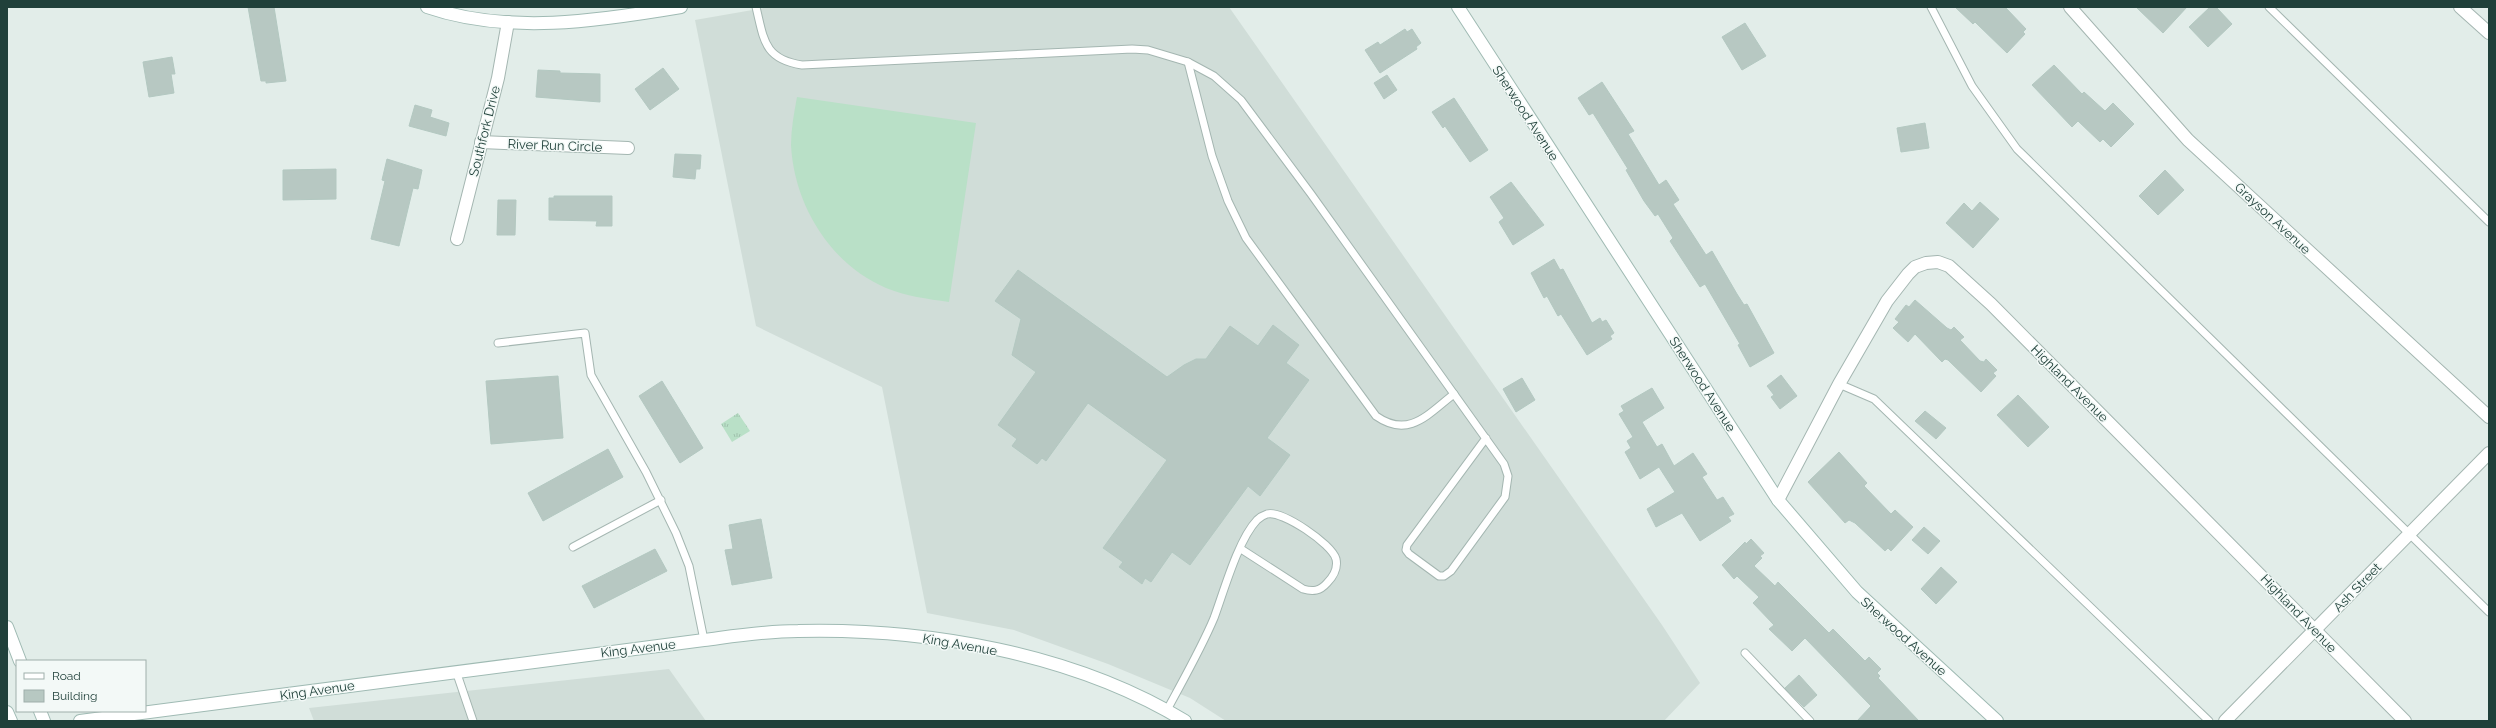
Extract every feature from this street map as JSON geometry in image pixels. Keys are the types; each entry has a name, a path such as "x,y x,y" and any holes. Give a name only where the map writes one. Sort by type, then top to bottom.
{"street":[{"path":"427,7 466,17 508,22 573,21 632,15 681,7"},
{"name":"Sherwood Avenue","path":"1458,7 1778,500 1857,592 1997,721"},
{"name":"Grayson Avenue","path":"2070,7 2188,140 2489,417"},
{"path":"2460,7 2489,33"},
{"name":"Southfork Drive","path":"457,239 508,22"},
{"name":"River Run Circle","path":"481,142 628,148"},
{"name":"Highland Avenue","path":"1778,500 1838,384 1887,301 1915,267 1926,263 1938,262 1949,266 1991,304 2405,721"},
{"name":"Ash Street","path":"2225,721 2489,453"},
{"path":"7,627 20,660"},
{"name":"King Avenue","path":"80,721 704,640 797,631 856,631 913,635 980,646 1036,660 1090,677 1167,710 1185,721"},
{"path":"7,712 11,721"}],"lane":[{"path":"756,7 763,38 768,48 785,62 802,65 1132,49 1148,50 1188,62 1214,76 1241,100 1311,194 1486,438 1504,464 1508,476 1505,497 1451,571 1444,576 1439,576 1409,554 1406,550 1407,545 1486,438"},
{"path":"1931,7 1972,86 2017,148 2489,612"},
{"path":"2269,7 2489,222"},
{"path":"1188,62 1212,156 1228,201 1246,238 1376,416 1394,425 1407,426 1419,422 1454,394"},
{"path":"498,343 585,333 590,375 661,500 689,566 704,640"},
{"path":"1838,384 1874,399 2209,721"},
{"path":"573,547 661,500"},
{"path":"1167,710 1213,619 1241,549 1257,520 1268,514 1278,514 1287,517 1330,548 1336,559 1336,569 1331,580 1322,588 1312,591 1302,589 1241,549"},
{"path":"1745,653 1810,721"},
{"path":"456,671 473,721"}],"shaded area":[{"path":"769,7 1229,7 1662,625 1700,683 1664,721 1226,721 1190,698 1108,664 1014,630 927,613 882,387 756,326 695,20"},
{"path":"669,669 706,721 314,721 309,708"}],"green space":[{"path":"797,97 976,123 949,302 901,293 886,288 866,277 848,264 832,248 819,230 799,189 791,145"},
{"path":"738,413 750,431 732,442 721,424"}],"building":[{"path":"248,7 274,7 286,81 266,83 266,81 261,81"},
{"path":"1955,7 2005,7 2026,29 2023,32 2025,34 2007,53 1975,22 1973,24"},
{"path":"2136,7 2187,7 2163,33"},
{"path":"2210,7 2216,7 2232,24 2208,47 2189,27"},
{"path":"1745,23 1766,56 1742,70 1722,37"},
{"path":"1405,29 1407,32 1412,29 1421,43 1416,47 1417,49 1380,73 1365,50 1378,42 1380,45"},
{"path":"172,57 175,74 171,74 174,93 149,97 143,62"},
{"path":"2054,65 2082,94 2084,92 2105,111 2113,103 2134,124 2111,147 2103,139 2100,142 2078,121 2072,127 2032,85"},
{"path":"663,68 679,89 650,110 635,89"},
{"path":"538,70 560,71 560,73 600,74 600,102 536,97"},
{"path":"1387,75 1397,90 1384,99 1374,83"},
{"path":"1602,82 1634,131 1628,134 1659,185 1666,180 1679,200 1673,204 1706,255 1712,251 1744,305 1747,304 1774,353 1750,367 1738,345 1740,344 1705,284 1700,287 1670,241 1673,238 1658,214 1655,216 1644,201 1626,170 1628,169 1593,113 1589,115 1578,98"},
{"path":"1454,98 1488,150 1470,162 1445,126 1443,128 1432,112"},
{"path":"415,105 432,110 430,117 449,123 446,136 409,126"},
{"path":"1925,123 1929,148 1901,152 1897,128"},
{"path":"675,154 701,155 700,169 696,169 695,179 673,177"},
{"path":"387,159 422,170 418,189 413,188 399,246 371,239 385,181 382,180"},
{"path":"336,169 336,199 283,200 283,170"},
{"path":"2165,170 2184,190 2158,215 2139,196"},
{"path":"1511,182 1544,225 1513,245 1499,222 1504,218 1490,197"},
{"path":"554,196 612,196 612,226 596,226 597,221 549,220 549,198 554,198"},
{"path":"498,200 516,200 515,235 497,235"},
{"path":"1980,202 1999,219 1973,248 1946,223 1964,203 1972,211"},
{"path":"1554,259 1560,270 1563,269 1592,323 1600,318 1602,322 1606,320 1614,333 1610,336 1612,339 1587,355 1561,314 1558,316 1547,296 1544,298 1531,273"},
{"path":"1018,270 1167,377 1184,365 1196,359 1206,359 1230,326 1258,346 1273,325 1299,345 1286,363 1309,380 1267,438 1290,455 1260,496 1248,486 1190,565 1172,552 1151,582 1145,578 1142,584 1119,567 1123,562 1103,548 1167,460 1088,403 1046,461 1042,458 1037,464 1012,446 1017,439 998,425 1036,372 1012,355 1021,319 995,301"},
{"path":"1915,300 1947,328 1951,330 1954,327 1964,337 1960,340 1980,361 1984,362 1986,359 1997,370 1993,373 1996,376 1981,392 1948,360 1945,359 1942,362 1915,334 1908,342 1893,328 1899,322 1895,319 1906,305 1909,307"},
{"path":"1781,375 1797,396 1780,409 1771,397 1774,395 1767,386"},
{"path":"558,376 563,438 491,444 486,381"},
{"path":"1522,378 1535,400 1516,412 1503,389"},
{"path":"662,381 703,448 680,463 639,396"},
{"path":"1652,388 1664,408 1642,422 1657,447 1662,444 1674,466 1693,453 1707,474 1702,477 1717,500 1723,497 1734,514 1728,517 1731,521 1700,541 1682,513 1656,527 1647,509 1675,492 1659,467 1640,479 1625,452 1631,448 1627,441 1633,437 1619,414 1624,411 1621,406"},
{"path":"2018,395 2049,427 2028,447 1997,415"},
{"path":"1925,411 1946,428 1936,439 1915,421"},
{"path":"608,449 623,477 543,521 528,493"},
{"path":"1839,452 1867,483 1864,486 1891,514 1895,510 1913,527 1891,551 1888,548 1885,551 1855,523 1849,520 1845,523 1808,482"},
{"path":"761,519 772,578 732,585 725,550 733,549 729,525"},
{"path":"1924,527 1940,541 1928,554 1912,540"},
{"path":"1751,539 1764,553 1760,556 1762,558 1754,566 1775,586 1778,582 1829,633 1833,629 1865,661 1869,657 1881,669 1877,673 1880,676 1878,678 1919,721 1857,721 1871,706 1805,638 1792,651 1769,629 1774,625 1753,603 1759,597 1737,576 1734,579 1722,565 1745,542 1746,544"},
{"path":"655,549 667,571 594,608 582,586"},
{"path":"1941,567 1957,582 1936,604 1921,589"},
{"path":"1799,675 1817,695 1804,707 1785,688"}]}
